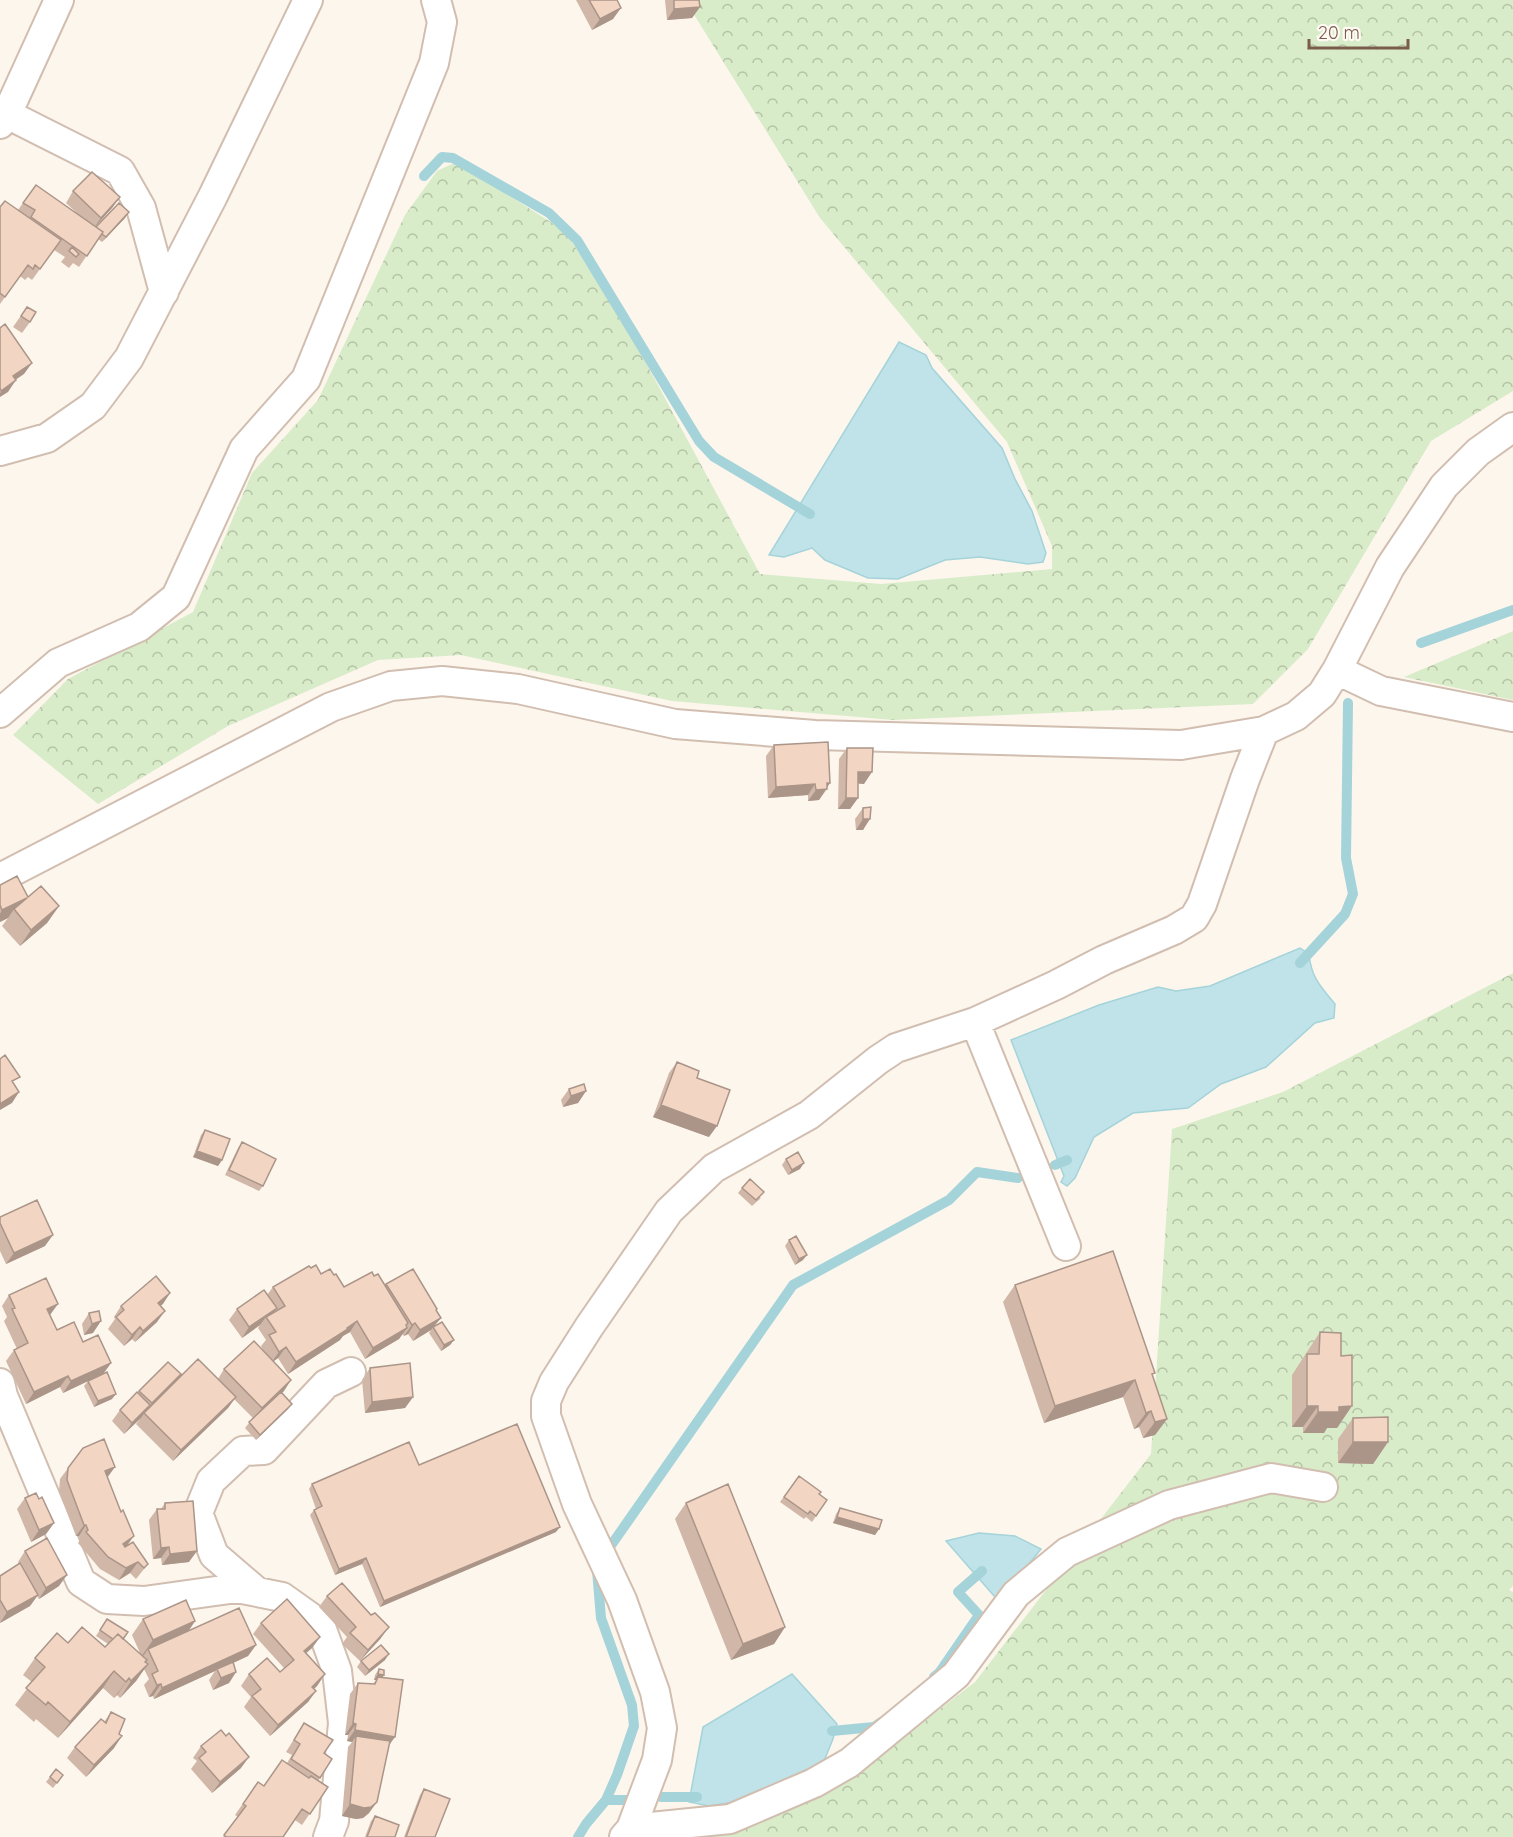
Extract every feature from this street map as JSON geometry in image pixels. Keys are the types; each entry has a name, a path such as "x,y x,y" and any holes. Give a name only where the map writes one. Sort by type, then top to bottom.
{"street":[{"path":"59,0 3,119 120,171 141,208 164,292"},
{"path":"0,452 47,438 93,406 129,358 308,0"},
{"path":"0,713 58,663 139,627 176,597 244,449 306,379 434,63 442,22 441,3"},
{"path":"0,878 331,707 392,686 442,681 518,689 675,724 815,735 1181,745 1264,730 1296,716 1322,694 1337,670 1390,567 1444,486 1478,452 1513,428"},
{"path":"1337,670 1381,691 1513,717"},
{"path":"1264,730 1202,903 1194,918 1174,930 1104,960 975,1022 896,1048 809,1115 714,1168 669,1211 588,1327 554,1382 546,1401 546,1416 577,1503 622,1600 655,1692 662,1728 657,1760 628,1833 730,1819 814,1783 849,1763 957,1675 1016,1594 1067,1552 1169,1505 1271,1478 1323,1487"},
{"path":"975,1022 1066,1246"},
{"path":"255,1591 214,1555 198,1513 211,1481 243,1451 264,1450 326,1384 351,1372"},
{"path":"0,1383 3,1396 81,1582 107,1599 144,1600 237,1588 255,1591 282,1597 320,1624 337,1671 343,1723 334,1821 328,1837"}],"green space":[{"path":"685,0 1513,0 1513,391 1431,441 1308,649 1253,704 893,720 672,701 461,655 378,660 228,726 98,804 13,735 68,679 193,612 252,473 318,400 405,215 437,171 456,162 565,231 626,326 760,574 881,584 1052,569 1052,546 1007,442 820,218"},
{"path":"1513,631 1513,700 1404,677"},
{"path":"1513,973 1513,1586 1509,1590 1513,1592 1513,1837 706,1837 739,1832 843,1784 975,1682 1151,1454 1172,1129 1283,1092"}],"water":[{"path":"899,342 926,355 932,368 1002,448 1032,511 1046,553 1043,562 1028,564 980,557 945,560 898,579 868,578 825,560 812,548 784,557 769,555"},
{"path":"1300,948 1309,954 1314,975 1335,1004 1334,1018 1315,1023 1266,1067 1221,1084 1188,1108 1133,1113 1094,1137 1075,1178 1067,1186 1061,1182 1064,1176 1011,1040 1099,1005 1158,987 1176,991 1210,986"},
{"path":"979,1533 1015,1536 1041,1549 1012,1585 995,1597 946,1541"},
{"path":"792,1674 837,1724 824,1761 809,1771 734,1802 709,1806 689,1802 703,1727"}],"building":[{"path":"589,0 617,0 621,8 600,19"},
{"path":"674,0 699,0 700,7 674,9"},
{"path":"92,172 120,197 101,218 73,191"},
{"path":"36,185 103,232 87,256 31,217 35,210 23,203"},
{"path":"5,201 61,240 40,269 35,265 33,269 28,265 5,297 0,293 0,207"},
{"path":"119,203 129,212 106,237 96,227"},
{"path":"72,247 79,254 76,257 69,251"},
{"path":"27,307 36,312 30,322 21,316"},
{"path":"5,324 32,363 13,376 16,380 1,391 0,328"},
{"path":"828,742 830,783 827,783 827,789 816,790 815,784 776,787 774,745"},
{"path":"847,748 873,748 872,772 858,772 858,798 846,798"},
{"path":"871,807 870,819 863,819 863,808"},
{"path":"17,876 28,897 41,886 59,906 31,930 14,909 27,898 2,910 0,905 0,885"},
{"path":"5,1055 20,1077 12,1081 19,1092 0,1104 0,1059"},
{"path":"677,1062 699,1071 697,1078 730,1090 717,1126 661,1105"},
{"path":"584,1084 586,1091 571,1096 569,1089"},
{"path":"205,1130 230,1139 222,1160 197,1151"},
{"path":"242,1142 276,1159 263,1186 229,1170"},
{"path":"798,1152 804,1163 792,1170 786,1159"},
{"path":"750,1179 764,1192 756,1200 742,1188"},
{"path":"37,1200 53,1235 14,1253 0,1223 0,1217"},
{"path":"796,1236 807,1255 799,1259 789,1240"},
{"path":"1113,1251 1155,1373 1152,1374 1167,1419 1155,1422 1151,1411 1146,1413 1135,1380 1055,1406 1015,1285"},
{"path":"316,1265 321,1274 330,1269 344,1287 372,1272 374,1276 378,1274 408,1323 407,1328 373,1348 357,1321 296,1362 286,1347 279,1352 269,1335 276,1332 266,1317 285,1306 273,1287 309,1266 311,1268"},
{"path":"413,1269 441,1318 420,1330 415,1323 412,1325 386,1284"},
{"path":"156,1276 170,1293 158,1303 165,1311 143,1331 140,1327 132,1335 116,1317 124,1310 121,1306"},
{"path":"46,1278 58,1304 47,1309 57,1330 74,1322 83,1342 98,1335 111,1363 71,1381 68,1376 34,1392 14,1350 28,1343 12,1309 15,1308 9,1295"},
{"path":"264,1290 277,1308 249,1327 237,1309"},
{"path":"99,1311 101,1321 92,1324 89,1313"},
{"path":"442,1322 454,1340 444,1345 433,1327"},
{"path":"1320,1332 1341,1333 1341,1356 1352,1355 1352,1406 1339,1407 1339,1412 1318,1412 1318,1406 1307,1406 1307,1354 1319,1354"},
{"path":"254,1341 291,1380 262,1408 224,1369"},
{"path":"198,1359 236,1397 181,1450 144,1413"},
{"path":"168,1362 181,1374 152,1403 139,1391"},
{"path":"410,1363 413,1397 372,1402 370,1368"},
{"path":"107,1372 116,1394 98,1401 88,1381"},
{"path":"137,1392 150,1405 132,1423 120,1410"},
{"path":"281,1392 292,1404 260,1435 249,1422"},
{"path":"1388,1417 1388,1442 1353,1442 1353,1418"},
{"path":"517,1424 560,1527 384,1601 366,1558 339,1569 314,1510 322,1506 312,1484 409,1442 419,1465"},
{"path":"104,1439 115,1467 105,1471 121,1512 123,1510 134,1536 123,1544 125,1547 133,1542 148,1564 144,1568 138,1562 126,1568 108,1557 86,1532 88,1530 67,1480 68,1468 83,1448"},
{"path":"799,1476 821,1492 819,1494 827,1500 816,1516 810,1511 808,1514 784,1497"},
{"path":"728,1484 785,1627 743,1644 686,1503"},
{"path":"36,1493 39,1499 42,1497 54,1523 39,1530 25,1498"},
{"path":"193,1501 197,1551 170,1554 169,1547 161,1548 157,1509 165,1509 165,1503"},
{"path":"840,1508 882,1520 879,1529 837,1517"},
{"path":"47,1538 67,1575 46,1588 25,1551"},
{"path":"20,1563 38,1595 7,1612 0,1600 0,1576"},
{"path":"342,1583 371,1615 375,1613 389,1627 368,1650 350,1633 356,1627 327,1596"},
{"path":"287,1599 320,1637 304,1651 325,1674 312,1687 316,1691 278,1725 252,1696 261,1689 249,1674 267,1658 280,1672 294,1660 261,1623"},
{"path":"186,1600 195,1621 153,1640 143,1619"},
{"path":"239,1608 256,1645 162,1688 161,1684 157,1685 152,1674 158,1671 148,1649"},
{"path":"107,1619 128,1632 123,1639 118,1634 113,1639 100,1630"},
{"path":"82,1627 105,1647 118,1634 147,1660 145,1662 148,1664 131,1681 129,1678 126,1682 114,1671 70,1722 48,1702 46,1705 26,1688 45,1667 35,1658 57,1633 68,1643"},
{"path":"381,1645 389,1654 369,1670 361,1661"},
{"path":"233,1662 236,1672 221,1678 217,1669"},
{"path":"379,1669 384,1670 384,1675 378,1674"},
{"path":"378,1677 403,1680 395,1737 355,1730 356,1724 353,1723 358,1683 375,1684"},
{"path":"111,1712 125,1719 119,1734 122,1736 94,1765 75,1747 101,1719 106,1723"},
{"path":"304,1723 333,1740 324,1753 332,1759 320,1778 291,1759 300,1744 294,1740"},
{"path":"221,1730 226,1736 229,1733 249,1757 220,1782 199,1758 206,1752 201,1746"},
{"path":"356,1736 390,1741 377,1802 371,1807 364,1808 350,1804"},
{"path":"282,1760 309,1778 311,1776 328,1787 310,1814 302,1809 283,1837 226,1837 224,1835 246,1806 243,1804 258,1782 264,1786"},
{"path":"56,1769 63,1775 57,1783 50,1777"},
{"path":"424,1789 450,1799 435,1837 406,1837"},
{"path":"375,1816 399,1825 395,1837 367,1837"}],"waterway":[{"path":"424,176 442,157 453,158 549,213 577,240 699,441 714,457 810,514"},
{"path":"1421,643 1513,610"},
{"path":"1300,963 1345,914 1353,894 1346,858 1348,703"},
{"path":"1055,1165 1067,1160"},
{"path":"605,1554 793,1285 949,1200 977,1172 1018,1178"},
{"path":"578,1837 606,1800 634,1726 632,1705 601,1618 597,1570"},
{"path":"934,1677 979,1615 958,1592 982,1571"},
{"path":"832,1731 874,1727 881,1722"},
{"path":"661,1797 697,1797"},
{"path":"606,1800 631,1800"}]}
